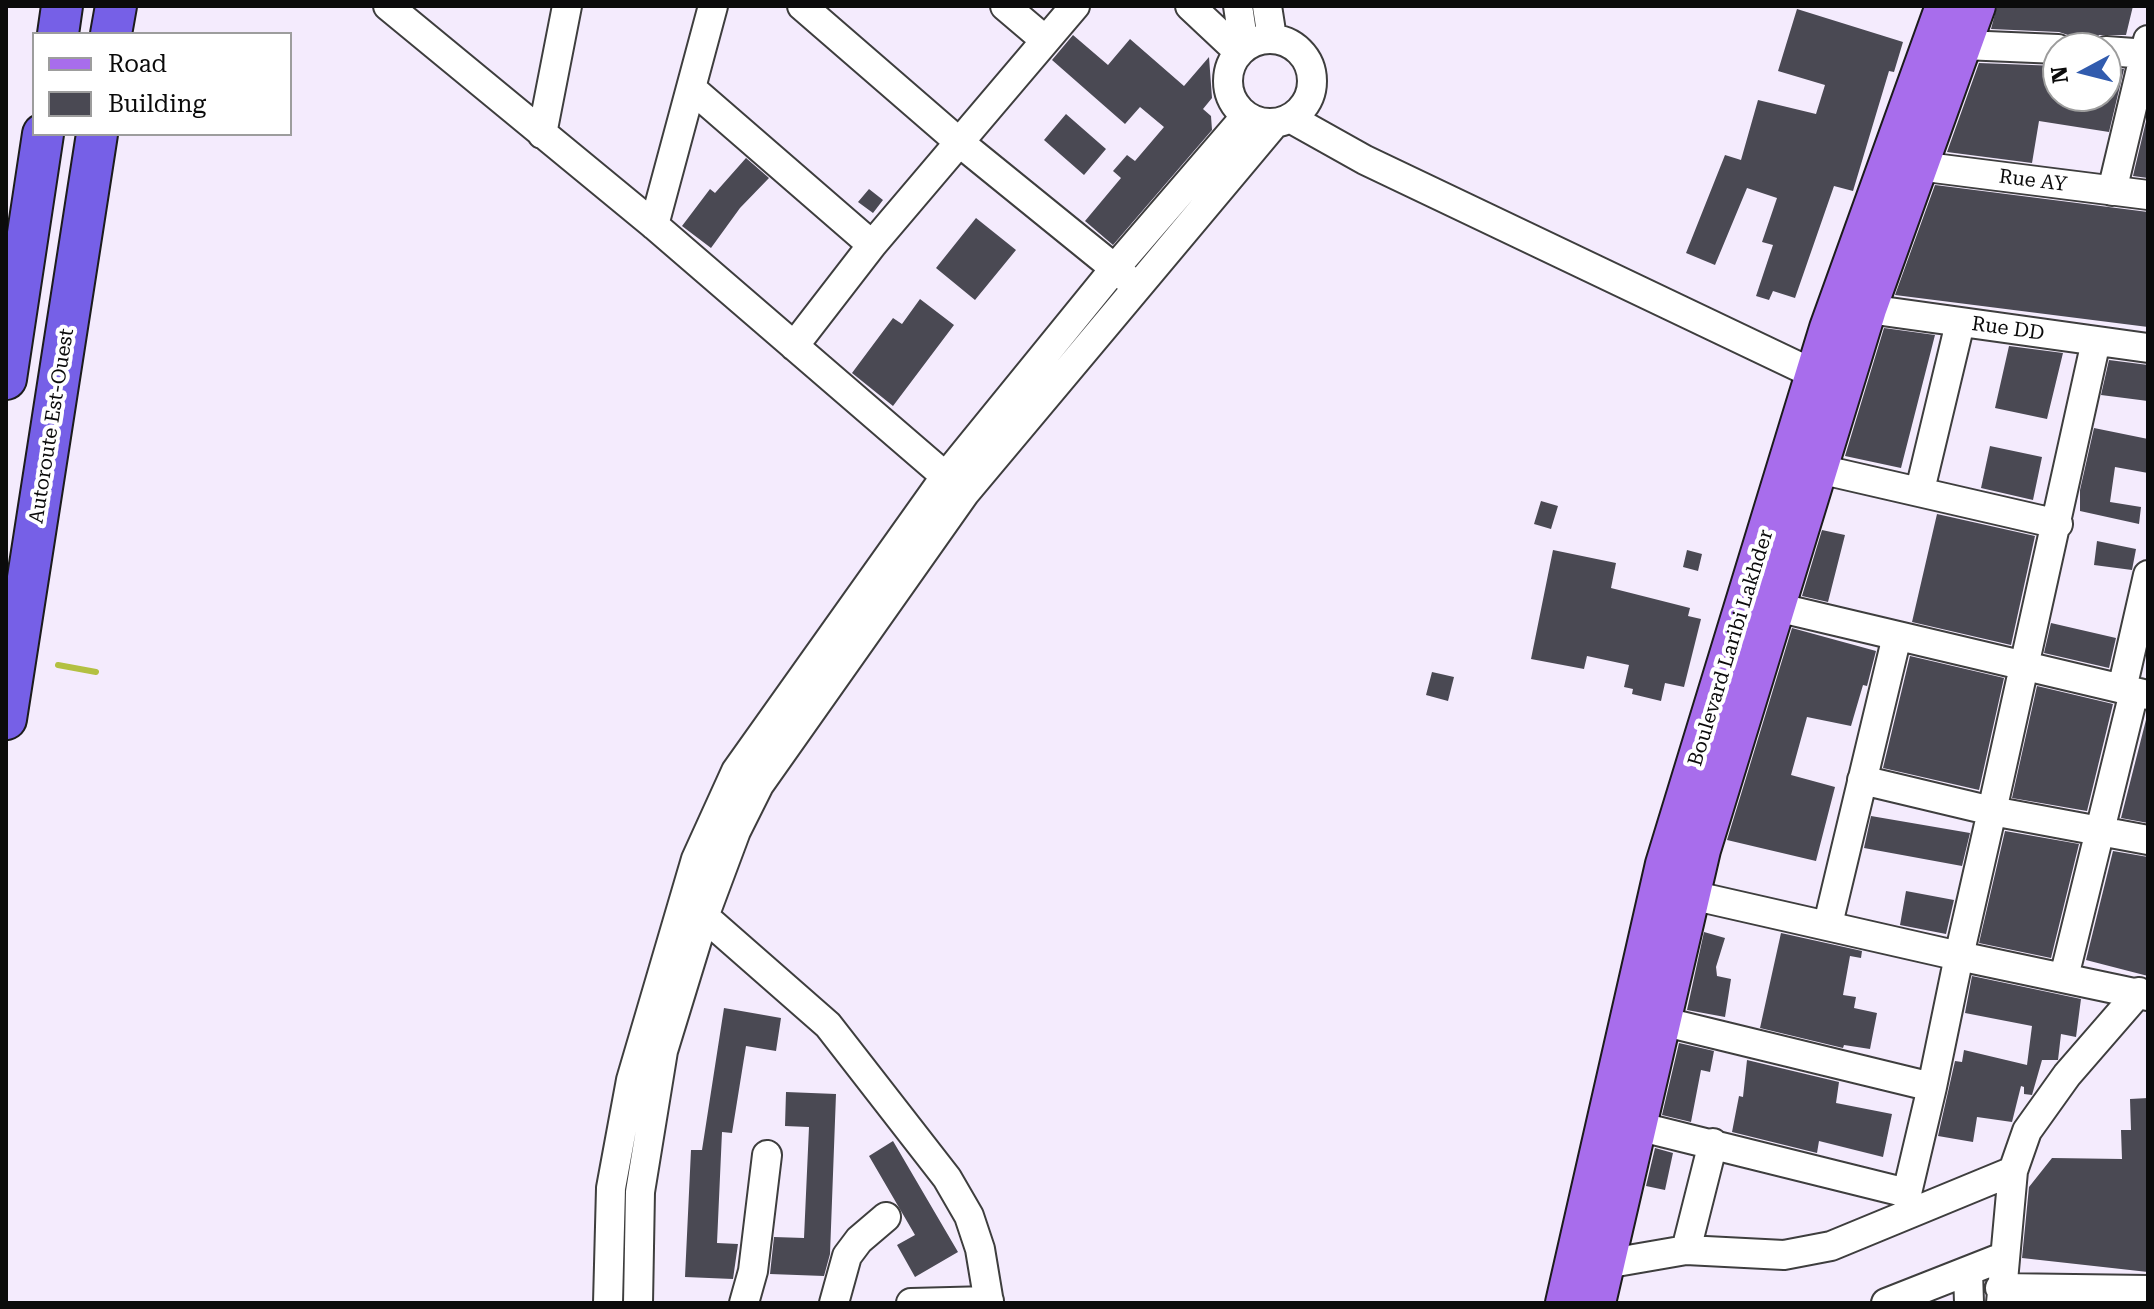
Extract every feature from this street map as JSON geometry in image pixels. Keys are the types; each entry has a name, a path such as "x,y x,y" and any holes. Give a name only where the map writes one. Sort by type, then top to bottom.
{"highway":[{"path":"58,32 62,6"},
{"path":"111,32 116,6"},
{"path":"6,379 43,136"},
{"name":"Autoroute Est-Ouest","path":"6,719 97,136"}],"main road":[{"name":"Boulevard Laribi Lakhder","path":"1597,1303 1691,895 1819,469 1853,305 1944,6"},
{"name":"Boulevard Laribi Lakhder","path":"1564,1303 1664,864 1814,374 1853,305 1918,166 1977,6"}],"street":[{"path":"388,6 654,225 955,485"},
{"path":"542,134 567,6"},
{"path":"654,225 713,6"},
{"path":"802,6 959,142 1126,277"},
{"path":"1005,6 1045,40"},
{"path":"794,346 872,245 1075,6"},
{"path":"1190,6 1242,49"},
{"path":"1238,6 1242,49 1228,73 1228,85 1237,107 1246,116 1283,120 1814,374"},
{"path":"1267,6 1272,38"},
{"path":"1126,277 1283,120 1307,101 1312,77 1303,55 1294,46 1272,38 1242,49"},
{"path":"1963,45 2042,48"},
{"path":"2112,191 2147,49 2122,50"},
{"path":"691,88 872,245"},
{"path":"608,1303 611,1188 631,1080 694,906 759,785 955,485 1126,277 1246,116"},
{"name":"Rue AY","path":"1918,166 2148,195"},
{"name":"Rue DD","path":"1853,305 2148,348"},
{"path":"1920,490 1960,323"},
{"path":"1637,1126 1907,1193 2058,524 2096,341"},
{"path":"1819,469 2058,524"},
{"path":"2064,977 2097,830 2135,692 2148,575"},
{"path":"1776,607 2135,692"},
{"path":"1828,924 1897,636"},
{"path":"1862,780 1992,811 2148,840"},
{"path":"1691,895 2143,994"},
{"path":"694,906 828,1025 947,1178 969,1216 980,1249 989,1302 911,1303"},
{"path":"638,1303 640,1192 651,1109 694,906"},
{"path":"2143,994 2059,1086 2027,1131 2013,1171 2001,1295 2148,1290"},
{"path":"1661,1021 1932,1087"},
{"path":"1686,1250 1713,1143"},
{"path":"744,1303 753,1271 767,1155"},
{"path":"1605,1264 1686,1250 1784,1255 1831,1246 2013,1171"},
{"path":"834,1303 847,1256 859,1240 886,1217"},
{"path":"1886,1303 2003,1257"},
{"path":"1968,1271 1969,1303"}],"building":[{"path":"1997,6 2133,6 2126,35 2122,32 1991,29"},
{"path":"1797,9 1903,42 1894,72 1889,71 1853,191 1834,186 1795,298 1773,291 1769,300 1756,296 1773,245 1762,242 1777,198 1747,188 1715,265 1686,253 1725,155 1741,160 1758,100 1816,114 1825,85 1778,71"},
{"path":"1073,35 1108,65 1130,39 1184,86 1209,57 1212,98 1203,109 1211,116 1212,130 1113,245 1085,221 1121,178 1113,171 1127,155 1135,161 1164,127 1140,107 1125,124 1052,60"},
{"path":"1979,63 2042,65 2042,112 2114,112 2109,132 2039,121 2032,163 1947,152"},
{"path":"2148,113 2148,178 2133,176"},
{"path":"1066,114 1106,149 1084,175 1044,140"},
{"path":"746,158 769,178 740,208 711,248 682,226 710,189 715,193"},
{"path":"1935,185 2148,212 2148,327 1895,295"},
{"path":"869,189 883,200 873,213 858,202"},
{"path":"976,218 1016,250 975,300 936,268"},
{"path":"920,299 954,325 893,406 852,373 893,318 902,324"},
{"path":"1884,328 1935,335 1901,468 1845,456"},
{"path":"2009,346 2063,353 2047,419 1995,408"},
{"path":"2109,360 2148,365 2148,401 2101,395"},
{"path":"2094,428 2148,439 2148,473 2115,467 2110,502 2141,507 2139,524 2080,511 2080,490"},
{"path":"1990,446 2042,457 2033,500 1981,488"},
{"path":"1541,501 1558,506 1551,529 1534,524"},
{"path":"1937,514 2035,536 2011,645 1912,622"},
{"path":"1822,530 1845,535 1828,602 1802,596"},
{"path":"2097,541 2136,549 2132,570 2094,565"},
{"path":"1553,550 1616,563 1611,588 1690,608 1688,616 1701,619 1684,687 1665,683 1661,701 1632,694 1633,689 1624,687 1629,665 1587,656 1584,669 1531,659"},
{"path":"1687,550 1702,554 1698,571 1683,567"},
{"path":"2051,623 2116,638 2109,668 2044,653"},
{"path":"1792,628 1876,651 1867,686 1863,685 1851,726 1807,717 1791,775 1835,787 1816,861 1727,840"},
{"path":"1910,656 2004,678 1979,790 1883,768"},
{"path":"1432,672 1454,677 1448,701 1426,695"},
{"path":"2037,686 2113,704 2087,811 2012,798"},
{"path":"2148,712 2148,823 2121,818"},
{"path":"1871,816 1970,833 1962,866 1864,848"},
{"path":"2005,831 2079,844 2051,958 1979,943"},
{"path":"2113,851 2148,857 2148,976 2086,960"},
{"path":"1906,891 1954,900 1946,934 1900,925"},
{"path":"1704,932 1725,938 1716,967 1717,976 1731,979 1725,1017 1687,1010"},
{"path":"1781,933 1862,951 1861,958 1850,956 1843,995 1856,997 1854,1008 1877,1013 1870,1049 1844,1045 1843,1048 1760,1028"},
{"path":"1972,976 2081,999 2076,1037 2061,1034 2058,1060 2042,1060 2032,1095 2024,1094 2024,1087 2021,1086 2012,1122 1977,1117 1973,1142 1938,1136 1955,1061 1962,1062 1964,1050 2027,1065 2032,1026 1965,1013"},
{"path":"724,1008 781,1018 776,1051 746,1046 732,1133 722,1132 717,1243 738,1244 733,1279 685,1277 691,1150 702,1150"},
{"path":"1679,1043 1714,1051 1710,1072 1701,1070 1691,1122 1662,1115"},
{"path":"1747,1060 1839,1082 1836,1103 1892,1114 1883,1157 1819,1141 1817,1153 1732,1132 1739,1096 1743,1097"},
{"path":"786,1092 836,1094 830,1254 824,1276 770,1274 774,1237 804,1238 809,1127 785,1126"},
{"path":"2148,1098 2148,1272 2022,1258 2029,1187 2052,1158 2122,1159 2121,1130 2131,1130 2130,1099"},
{"path":"893,1141 958,1252 915,1277 897,1245 915,1235 869,1156"},
{"path":"1655,1148 1673,1153 1665,1190 1646,1186"}],"waterway":[{"path":"58,665 96,672"}]}
